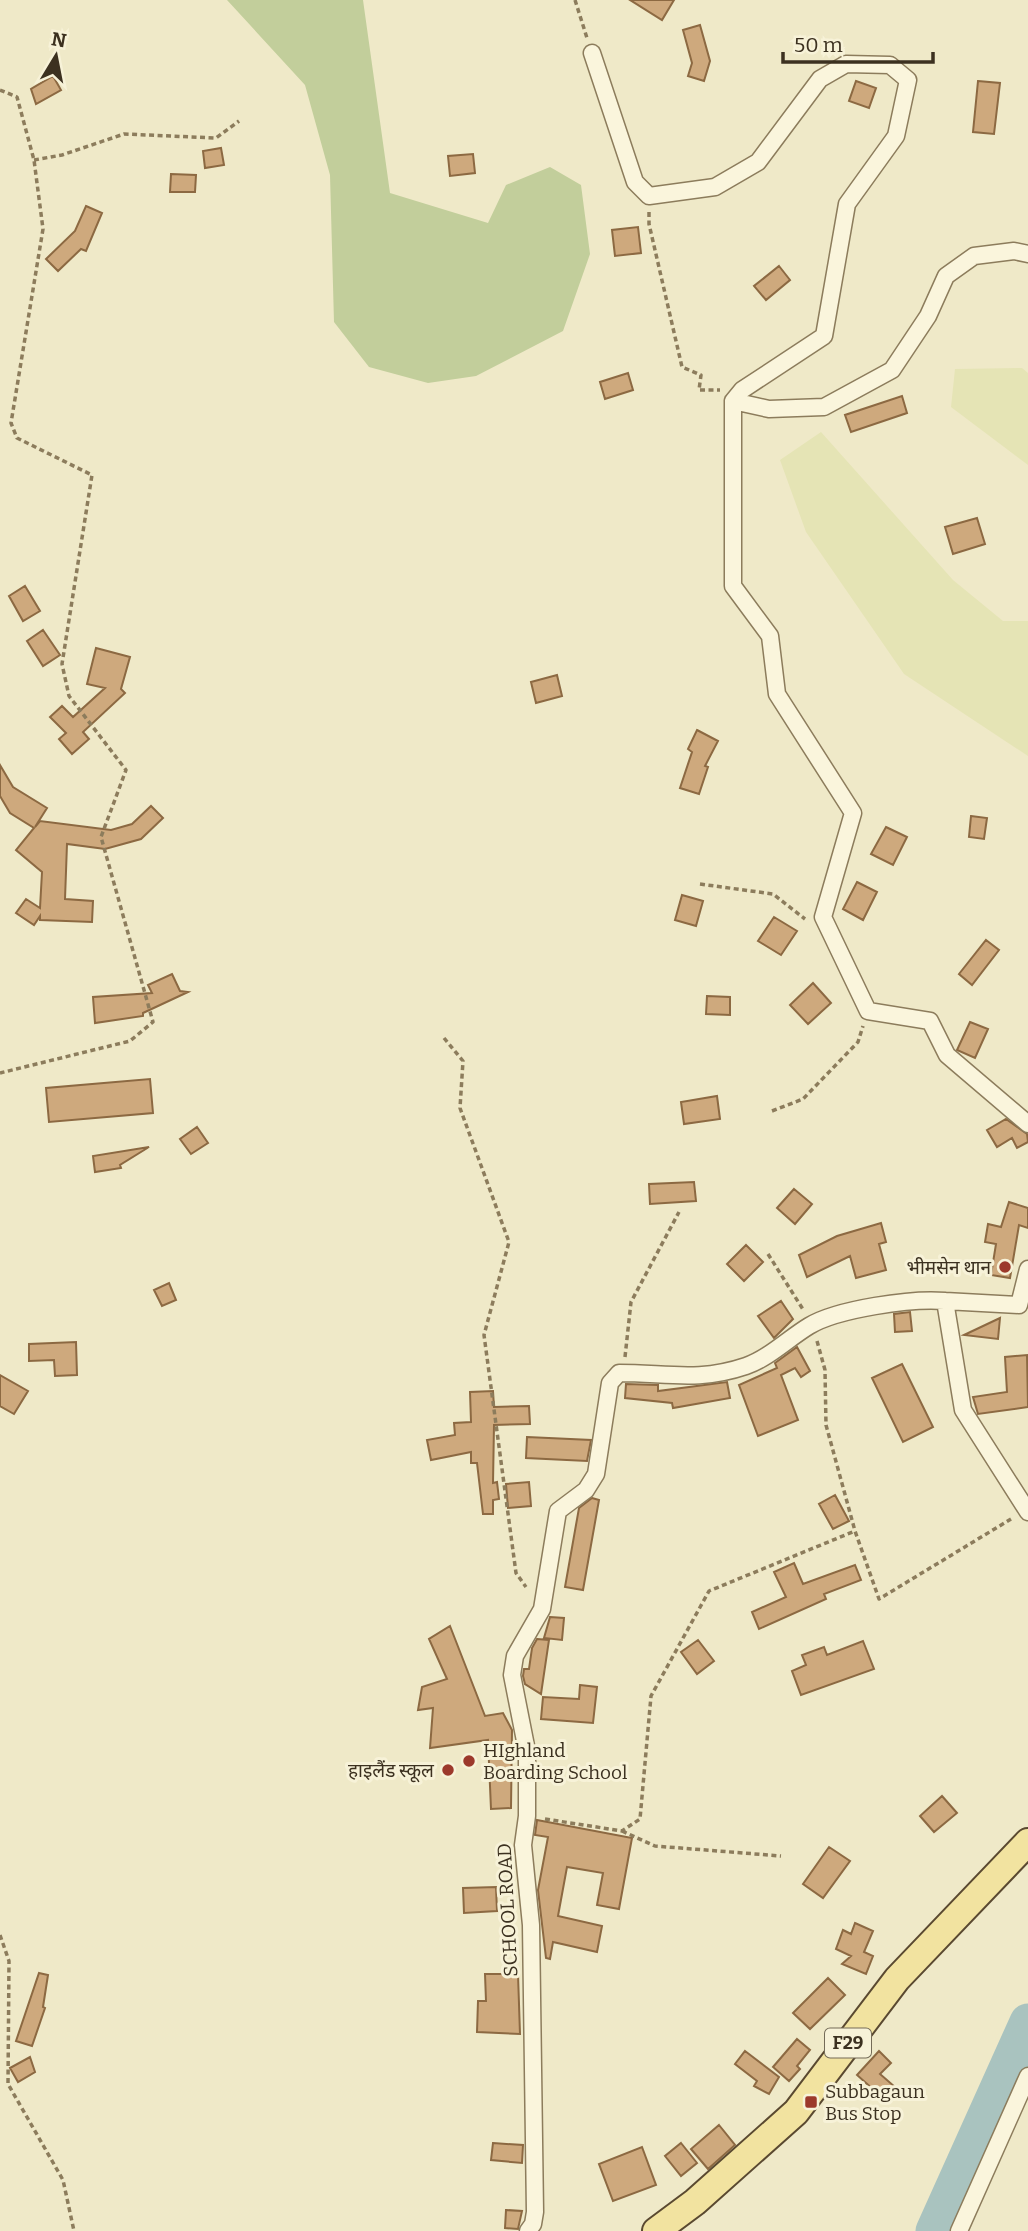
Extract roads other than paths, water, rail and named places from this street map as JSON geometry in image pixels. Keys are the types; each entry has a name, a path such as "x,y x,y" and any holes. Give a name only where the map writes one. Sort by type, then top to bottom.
{"main road":[{"name":"F29","path":"656,2231 695,2202 796,2112 897,1979 1028,1842"}],"street":[{"path":"592,53 635,182 649,196 715,187 758,162 820,79 846,64 891,65 908,80 896,136 847,204 824,336 737,395"},
{"path":"737,395 769,409 824,407 892,370 928,316 946,276 974,256 1014,251 1028,254"},
{"path":"737,395 733,586 770,636 777,694 853,813 823,917 868,1011 930,1021 947,1055 1028,1124"},
{"path":"1026,1511 963,1410 945,1301 1019,1306 1028,1269"},
{"name":"SCHOOL ROAD","path":"528,2231 533,2224 534,2212 531,1925 523,1845 527,1816 527,1751 512,1675 515,1656 542,1609 558,1511 586,1490 596,1474 610,1383 619,1373 688,1377 720,1374 750,1364 829,1316 922,1299 945,1301"},
{"path":"959,2231 1028,2076"}],"waterway":[{"path":"934,2231 1028,2022"}],"place":[{"name":"भीमसेन थान","path":"1005,1267"},
{"name":"HIghland Boarding School","path":"469,1761"},
{"name":"हाइलैंड स्कूल","path":"448,1770"},
{"name":"Subbagaun Bus Stop","path":"811,2102"}]}
